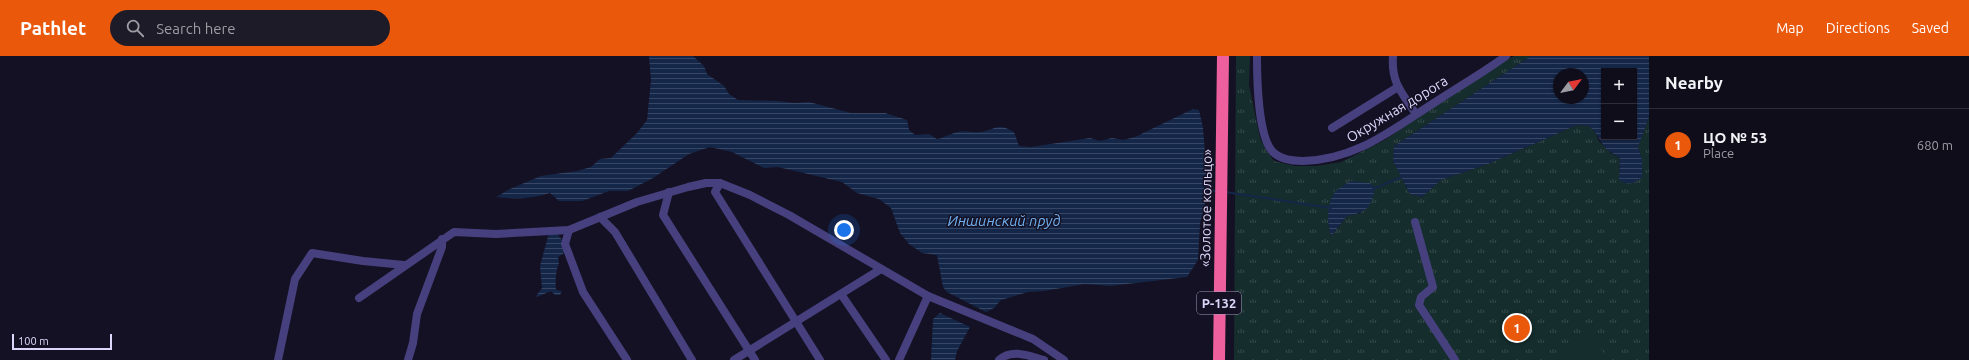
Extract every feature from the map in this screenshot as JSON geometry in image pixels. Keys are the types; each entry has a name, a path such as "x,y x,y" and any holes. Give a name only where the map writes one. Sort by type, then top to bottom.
{"highway":[{"name":"«Золотое кольцо»","path":"1218,360 1224,56"}],"street":[{"name":"Окружная дорога","path":"1257,56 1259,102 1266,139 1272,151 1283,158 1299,161 1315,161 1341,156 1376,140 1506,56"},
{"path":"1393,56 1393,77 1416,114"},
{"path":"1332,128 1398,87"},
{"path":"359,298 404,265 454,232 496,234 569,230 669,192 706,182 720,183 750,195 789,215 928,296 1033,338 1064,360"},
{"path":"720,183 715,192 820,360"},
{"path":"669,192 663,215 756,360"},
{"path":"600,217 615,232 692,360"},
{"path":"1415,222 1433,287 1421,297 1419,305 1456,360"},
{"path":"569,230 565,244 584,292 627,360"},
{"path":"408,360 417,314 442,247 442,239"},
{"path":"278,360 295,279 312,253 363,261 404,265"},
{"path":"734,360 881,269"},
{"path":"841,294 886,360"},
{"path":"899,360 928,296"},
{"path":"999,360 1006,354 1013,353 1044,360"}],"green space":[{"path":"1236,56 1250,56 1249,85 1260,138 1274,161 1295,166 1316,166 1341,162 1385,140 1462,87 1514,56 1531,56 1394,146 1393,161 1410,194 1422,197 1441,180 1488,164 1577,125 1589,126 1594,131 1599,141 1611,153 1620,158 1619,173 1642,177 1642,160 1638,147 1649,117 1649,360 1234,360","holes":["1335,191 1361,213 1347,216 1331,236 1329,230 1329,213"]},
{"path":"1592,336 1605,355 1597,360 1558,360"}],"water":[{"name":"Иншинский пруд","path":"649,56 693,56 704,66 707,74 724,86 729,94 738,100 794,103 809,102 851,113 885,113 907,120 909,130 915,135 929,134 937,139 961,131 981,132 1000,127 1014,132 1019,146 1031,147 1090,138 1100,141 1112,138 1123,140 1135,137 1193,109 1199,110 1203,128 1208,190 1200,224 1198,260 1187,277 1110,286 1085,284 1044,291 1028,292 1001,300 994,308 986,312 947,292 943,287 937,255 922,253 909,244 900,233 891,208 879,199 857,193 842,182 778,167 764,168 732,152 710,147 689,154 653,178 628,191 609,191 582,201 559,201 550,193 523,198 496,197 510,189 541,176 577,171 591,167 600,159 611,158 637,133 647,120 651,80"},
{"path":"1531,56 1649,56 1649,117 1638,147 1642,160 1642,177 1634,183 1629,184 1619,180 1620,158 1606,149 1589,126 1577,125 1488,164 1441,180 1422,197 1410,194 1393,161 1394,146"},
{"path":"1351,181 1370,183 1375,188 1372,200 1370,205 1364,211 1347,216 1331,236 1328,219 1330,202 1336,191"},
{"path":"549,233 557,233 564,243 564,253 558,257 559,263 556,280 556,290 562,291 560,295 555,295 551,291 537,297 536,296 542,288 540,266"},
{"path":"940,313 970,327 957,351 955,360 931,360 933,319"}],"waterway":[{"path":"1373,189 1402,177"},
{"path":"1208,190 1216,191"},
{"path":"1225,192 1331,208"}],"place":[{"name":"ЦО № 53","path":"1517,328"}]}
